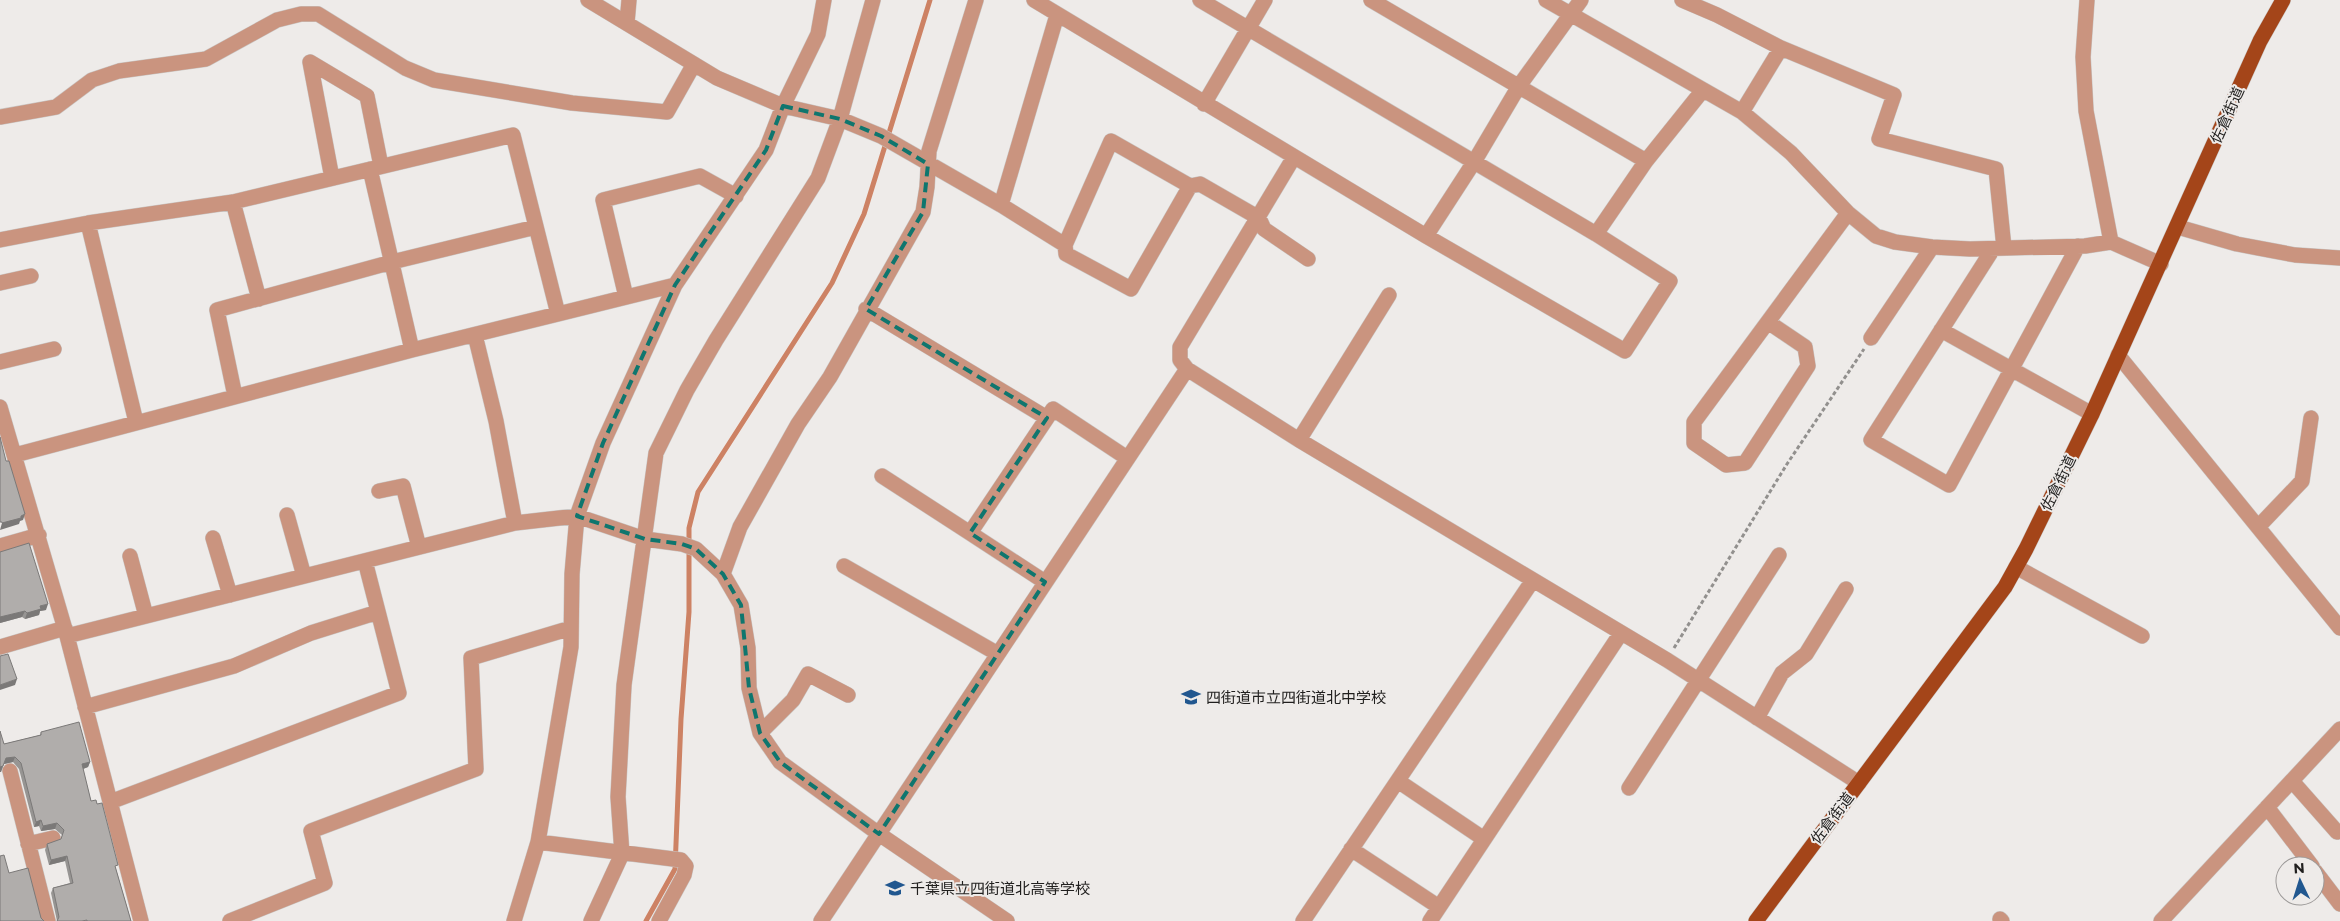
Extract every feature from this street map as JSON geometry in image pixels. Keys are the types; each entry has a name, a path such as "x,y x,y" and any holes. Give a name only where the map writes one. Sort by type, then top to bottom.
{"main road":[{"name":"佐倉街道","path":"1756,921 2005,587 2092,414 2178,227 2260,41 2283,0"}],"street":[{"path":"588,0 717,78 783,106 840,119 886,140 1001,205 1065,245"},
{"path":"627,23 629,0"},
{"path":"514,921 538,842 571,647 572,574 577,516 603,443 674,286 766,150 783,106 818,34 824,0"},
{"path":"591,921 622,854 618,797 624,685 656,453 687,390 716,340 818,178 840,119 873,0"},
{"path":"723,574 740,527 798,424 830,377 866,309 923,212 929,151 976,0"},
{"path":"1034,0 1426,236 1625,351 1670,281 1596,234 1200,0"},
{"path":"1204,104 1265,0"},
{"path":"1371,0 1646,161"},
{"path":"1546,0 1742,112 1791,154 1848,213 1876,236 1895,242 1932,247 2078,246 2111,242 2161,264"},
{"path":"1426,236 1520,86 1569,14 1581,0"},
{"path":"1682,0 1717,14 1781,48 1894,96 1879,139 1996,169 1999,248 1941,330 1871,440 1949,485 2078,246"},
{"path":"2087,0 2083,57 2086,111 2111,242"},
{"path":"0,117 56,107 92,80 119,71 206,59 277,20 301,14 318,14 405,68 434,80 572,103 667,112 694,64"},
{"path":"1001,205 1057,15"},
{"path":"1742,112 1781,48"},
{"path":"332,178 310,62 367,96 375,167 392,262 412,350"},
{"path":"1596,234 1646,161 1703,90"},
{"path":"0,240 88,222 233,202 513,136 558,314"},
{"path":"1190,186 1131,289 1066,254 1065,245 1111,141 1190,186 1200,184 1258,218 1264,229 1308,259"},
{"path":"1294,156 1180,347 1180,360 1187,369 1299,440 1667,660 1858,783"},
{"path":"626,297 603,200 700,176 736,196"},
{"path":"233,202 259,299"},
{"path":"1768,322 1805,347 1808,366 1745,464 1726,465 1694,443 1694,422 1848,213"},
{"path":"88,222 136,422"},
{"path":"235,396 217,310 392,262 536,227"},
{"path":"2178,227 2238,244 2295,255 2340,258"},
{"path":"1871,338 1932,247"},
{"path":"0,283 31,276"},
{"path":"15,455 412,350 674,286"},
{"path":"1299,440 1389,295"},
{"path":"866,309 1047,418"},
{"path":"1941,330 2092,414"},
{"path":"475,334 496,421 515,523"},
{"path":"0,362 54,349"},
{"path":"2118,355 2340,628"},
{"path":"822,921 1187,369"},
{"path":"970,533 1053,409 1127,458"},
{"path":"1,415 39,535 66,632 141,921"},
{"path":"2258,528 2302,481 2311,418"},
{"path":"882,476 1045,582"},
{"path":"379,491 403,486 419,547"},
{"path":"287,515 304,576"},
{"path":"0,647 146,616 515,523 577,516 645,539 689,546 723,574 741,605 748,648 749,688 760,733 780,762 879,834 1007,921"},
{"path":"0,546 39,535"},
{"path":"212,538 230,594"},
{"path":"1629,788 1779,555"},
{"path":"130,556 146,616"},
{"path":"110,802 399,693 365,561"},
{"path":"844,566 998,654"},
{"path":"2016,567 2142,636"},
{"path":"1303,921 1532,580"},
{"path":"1757,718 1782,673 1806,654 1846,589"},
{"path":"85,708 234,666 311,632 378,612"},
{"path":"230,921 325,883 311,831 476,769 471,658 571,628"},
{"path":"1430,921 1621,633"},
{"path":"760,733 793,700 808,674 848,695"},
{"path":"2161,921 2340,729"},
{"path":"10,771 48,921"},
{"path":"1398,781 1484,839"},
{"path":"2292,781 2337,832"},
{"path":"2267,807 2304,856"},
{"path":"28,844 53,838"},
{"path":"538,842 676,860 686,866 684,875 659,921"},
{"path":"1351,850 1439,907"},
{"path":"2325,884 2340,904"}],"path":[{"path":"1667,660 1787,464 1871,338"}],"highlighted area":[{"path":"783,106 840,119 881,136 928,164 923,212 866,309 1047,418 970,533 1045,582 879,834 780,762 760,733 749,688 741,605 723,574 696,549 682,544 645,539 577,516 603,443 675,285 766,150"}],"building":[{"path":"0,437 6,461 9,461 25,514 21,518 2,523 0,522"},
{"path":"29,543 48,604 40,606 41,609 27,613 25,611 0,617 0,552"},
{"path":"8,654 17,679 0,685 0,656"},
{"path":"79,722 90,762 82,764 91,801 96,800 97,804 102,803 118,865 115,866 131,921 57,921 59,917 53,888 73,883 67,856 51,860 47,844 61,839 64,830 57,823 43,826 41,820 36,822 21,763 15,757 6,758 3,766 0,767 0,731 4,744 41,735 41,732"},
{"path":"4,855 9,873 28,868 41,918 44,921 0,921 0,856"}],"waterway":[{"path":"646,921 675,869 681,719 689,612 689,528 698,492 832,283 864,214 930,0"}],"place":[{"name":"四街道市立四街道北中学校","path":"1191,697"},
{"name":"千葉県立四街道北高等学校","path":"895,888"}]}
